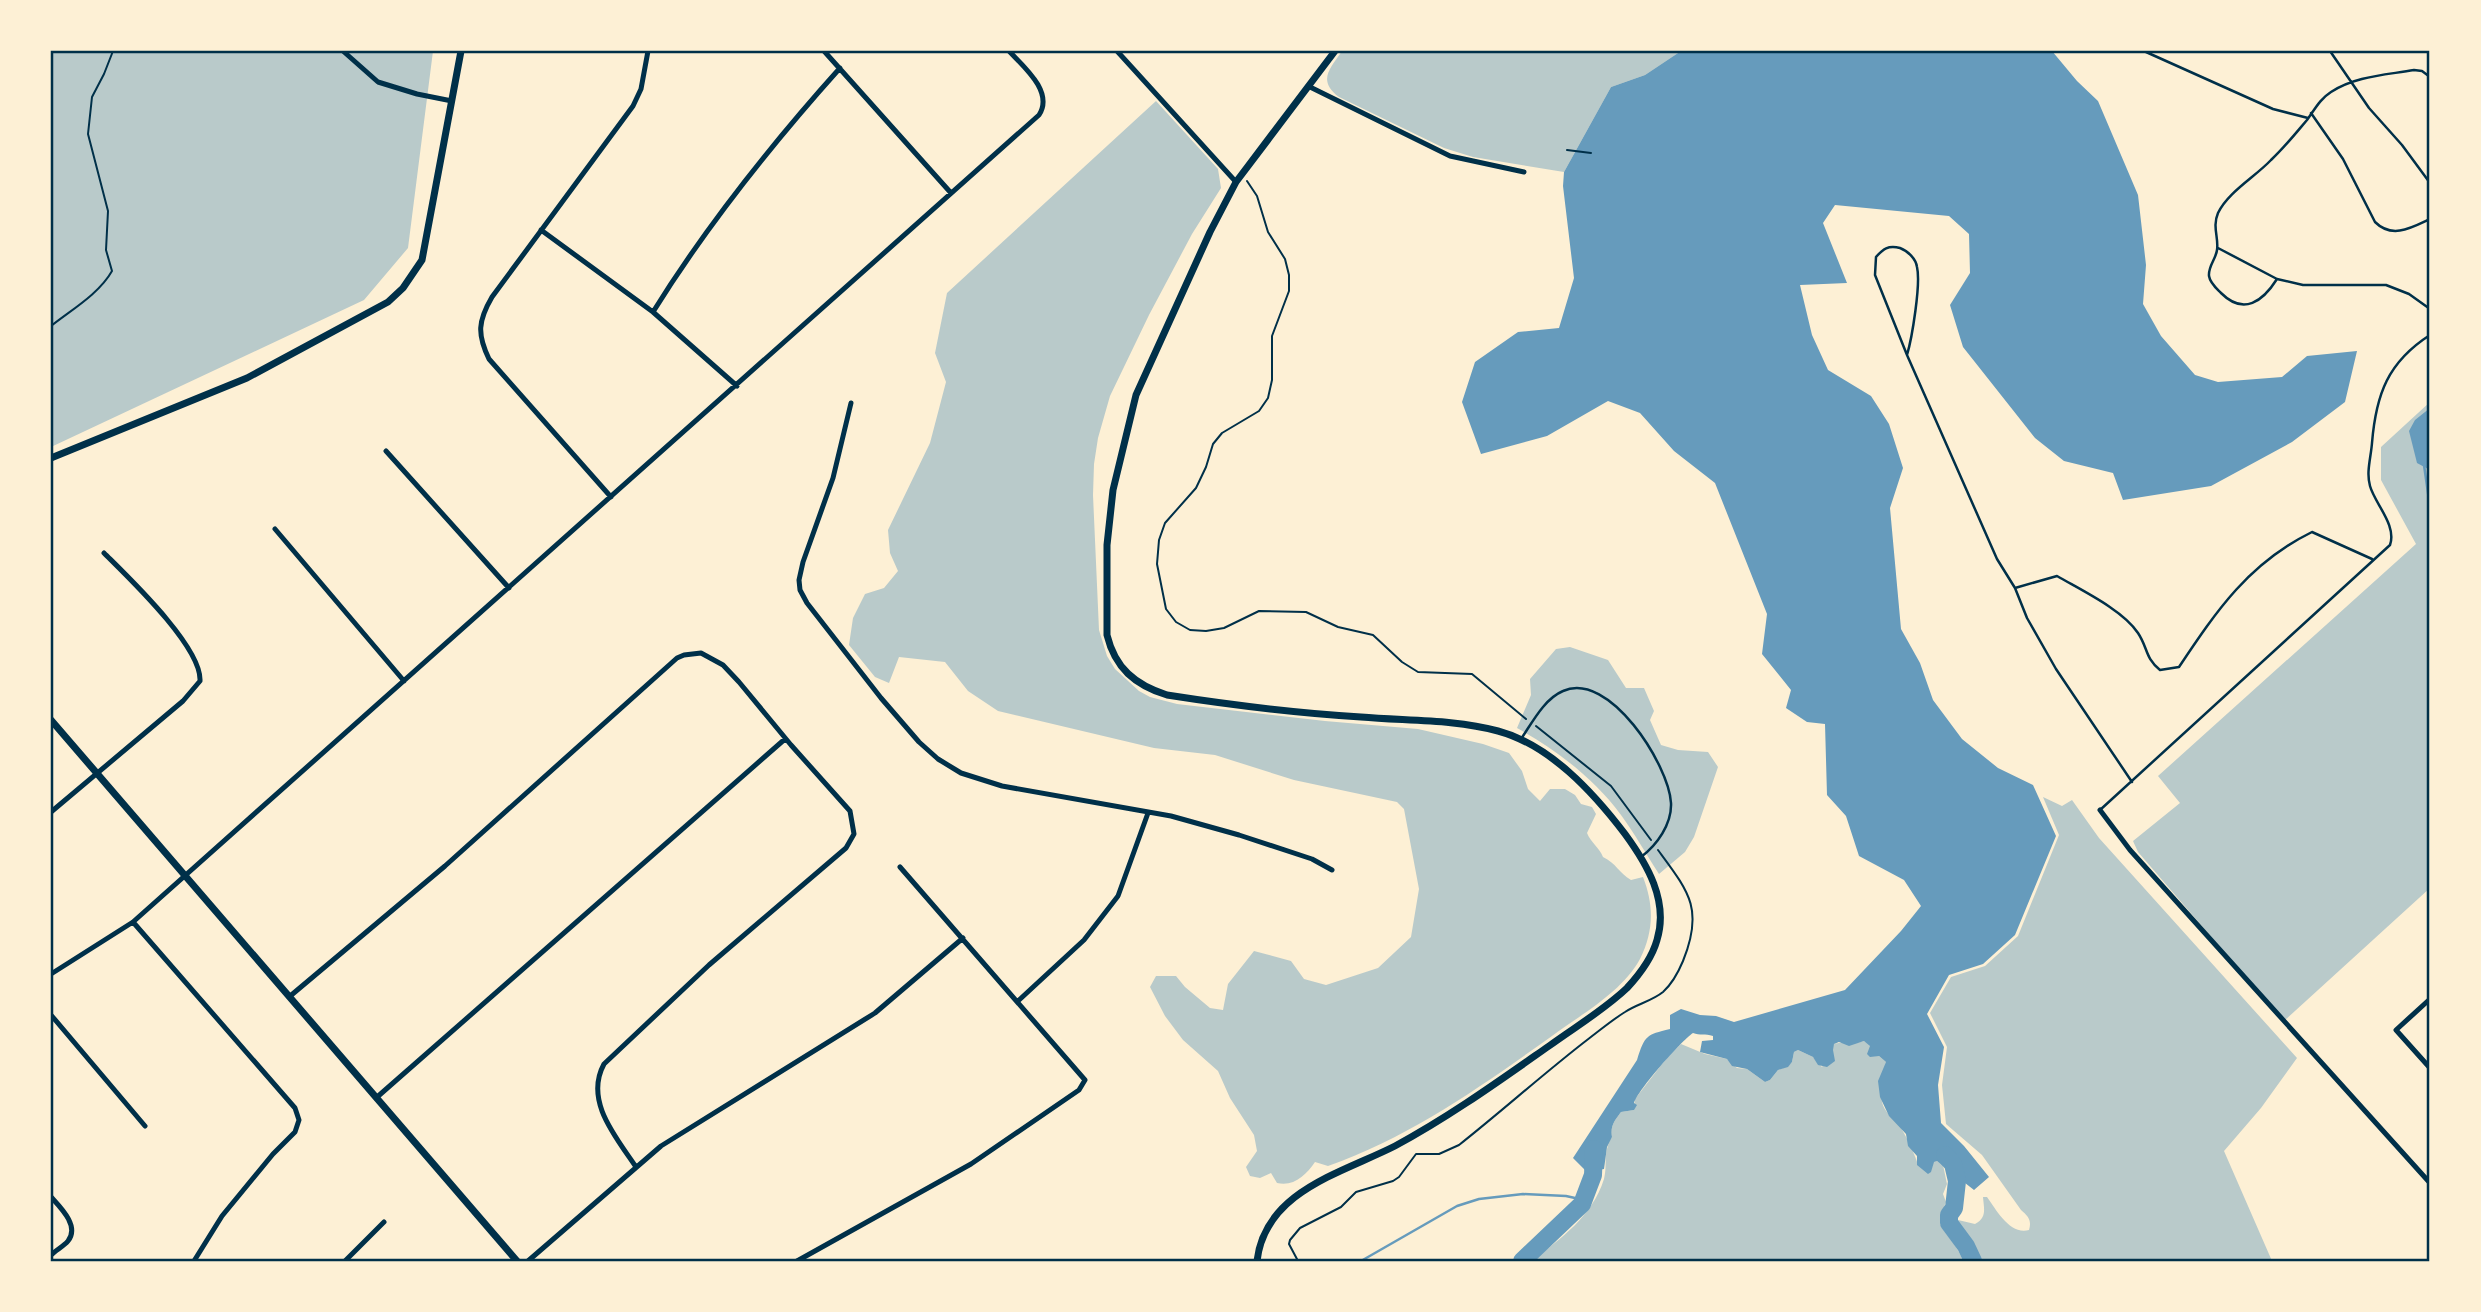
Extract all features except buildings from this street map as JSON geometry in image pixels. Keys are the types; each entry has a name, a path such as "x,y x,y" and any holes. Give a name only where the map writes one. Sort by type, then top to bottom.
{"street":[{"path":"343,51 378,82 452,101"},
{"path":"51,458 247,377 388,302 403,288 422,260 461,51"},
{"path":"611,497 489,359 481,342 481,322 486,308 633,106 641,89 648,51"},
{"path":"824,51 951,193"},
{"path":"51,974 133,922 1039,116 1045,100 1032,75 1009,51"},
{"path":"1118,51 1236,182"},
{"path":"1257,1261 1261,1242 1268,1228 1295,1197 1321,1179 1396,1145 1464,1105 1613,1001 1641,972 1651,955 1658,938 1660,919 1654,881 1641,857 1611,816 1580,782 1521,739 1497,731 1462,725 1338,716 1167,695 1140,684 1115,660 1107,635 1107,545 1113,490 1136,396 1210,232 1236,182 1335,51"},
{"path":"653,312 687,256 726,204 786,128 840,68"},
{"path":"1308,86 1450,156 1524,172"},
{"path":"541,230 653,312 737,386"},
{"path":"851,403 833,478 803,562 800,590 807,603 881,698 938,759 979,780 1171,816 1312,859 1332,870"},
{"path":"386,451 509,588"},
{"path":"275,529 404,681"},
{"path":"51,812 183,701 200,681 197,663 184,642 136,585 104,553"},
{"path":"289,997 445,866 677,658 684,654 701,653 723,665 739,682 849,811 854,834 846,848 709,965 604,1064 598,1082 601,1111 636,1167"},
{"path":"51,720 517,1261"},
{"path":"376,1098 785,739"},
{"path":"2100,810 2130,850 2430,1183"},
{"path":"1018,1001 1084,940 1118,896 1148,813"},
{"path":"797,1261 971,1164 1079,1090 1085,1080 901,867"},
{"path":"133,922 295,1108 299,1120 295,1132 273,1154 222,1216 194,1261"},
{"path":"528,1261 636,1167 686,1128 875,1013 963,938"},
{"path":"2430,999 2396,1030 2430,1068"},
{"path":"51,1015 145,1126"},
{"path":"51,1197 66,1215 71,1234 68,1241 51,1255"},
{"path":"345,1261 384,1222"}],"lane":[{"path":"2330,51 2369,108 2402,145 2430,183"},
{"path":"2146,52 2273,108 2308,118"},
{"path":"2277,279 2259,301 2240,304 2228,299 2212,283 2209,275 2218,248 2214,227 2218,213 2226,202 2272,160 2319,101 2351,81 2414,70 2422,71 2430,77"},
{"path":"2311,113 2343,159 2375,222 2382,229 2400,231 2430,219"},
{"path":"1907,355 1913,334 1918,268 1912,256 1903,249 1884,248 1876,257 1875,275 1907,355 1997,559 2015,587 2027,618 2061,677 2132,782"},
{"path":"2218,248 2277,279 2303,285 2386,285 2409,294 2430,309"},
{"path":"2100,810 2390,545 2392,538 2389,525 2370,485 2369,464 2377,405 2385,381 2399,360 2430,335"},
{"path":"2015,587 2057,576 2127,620 2139,634 2149,662 2160,670 2179,667 2200,633 2231,593 2275,552 2296,540 2312,532 2374,559"},
{"path":"1521,739 1550,700 1565,690 1574,688 1599,696 1623,712 1658,761 1670,792 1668,823 1641,857"}],"path":[{"path":"51,326 92,293 107,279 111,271 106,250 108,211 88,134 92,97 113,51"},
{"path":"1567,150 1591,153"},
{"path":"1246,179 1257,196 1268,232 1286,259 1289,291 1272,336 1272,380 1268,398 1259,411 1222,433 1213,444 1196,488 1166,523 1159,540 1157,564 1166,609 1176,622 1190,630 1206,631 1224,628 1259,611 1306,612 1338,627 1373,635 1402,662 1418,672 1472,674 1611,786 1683,886 1692,905 1693,926 1689,946 1677,975 1664,991 1626,1011 1450,1150 1439,1154 1416,1154 1393,1181 1356,1192 1340,1207 1300,1228 1289,1244 1298,1260"}],"shaded area":[{"path":"51,51 433,51 408,248 364,300 51,447"},
{"path":"1342,51 1681,51 1645,75 1611,87 1564,172 1473,157 1444,148 1339,97 1332,91 1327,80 1330,69"},
{"path":"1156,101 1218,169 1221,188 1192,234 1149,315 1110,396 1098,438 1093,495 1099,630 1107,656 1115,669 1139,691 1150,697 1177,704 1418,729 1509,753 1522,771 1528,789 1540,801 1550,789 1565,789 1575,795 1581,804 1592,807 1596,814 1587,833 1603,857 1627,877 1631,880 1643,877 1651,908 1648,938 1640,959 1623,982 1600,1002 1472,1092 1417,1125 1328,1166 1315,1162 1294,1182 1283,1184 1277,1183 1271,1173 1260,1178 1250,1176 1246,1167 1257,1151 1254,1135 1230,1098 1218,1071 1183,1040 1165,1016 1150,987 1156,976 1176,976 1210,1008 1223,1010 1228,984 1254,951 1291,961 1304,979 1326,985 1378,968 1411,937 1419,889 1404,809 1397,802 1294,780 1215,755 1154,748 998,711 968,691 945,662 899,657 889,683 875,677 849,645 853,618 865,594 884,588 898,571 890,553 888,530 930,443 946,382 935,353 947,293"},
{"path":"2430,402 2430,888 2284,1021 2138,852 2133,841 2180,803 2158,776 2416,544 2381,480 2381,447"},
{"path":"1570,647 1608,660 1626,688 1644,688 1654,711 1650,720 1661,745 1678,750 1708,752 1718,767 1694,837 1685,852 1659,874 1626,822 1599,789 1560,755 1517,728 1531,695 1530,679 1556,649"},
{"path":"2043,797 2062,806 2072,800 2099,838 2297,1058 2261,1108 2224,1151 2272,1261 1981,1261 1963,1230 1957,1225 1958,1220 1975,1224 1979,1222 1984,1213 1983,1197 1987,1197 2010,1225 2022,1231 2029,1230 2030,1227 2027,1216 1982,1155 1946,1124 1942,1085 1947,1047 1930,1013 1951,977 1985,966 2018,936 2059,835"},
{"path":"1864,1041 1869,1043 1873,1055 1886,1062 1883,1106 1901,1128 1918,1165 1937,1161 1943,1165 1947,1184 1943,1194 1946,1202 1940,1224 1963,1261 1532,1261 1574,1226 1592,1205 1604,1179 1606,1154 1615,1121 1621,1112 1634,1110 1635,1099 1669,1055 1681,1044 1727,1059 1737,1068 1747,1069 1765,1082 1778,1070 1788,1066 1792,1062 1794,1052 1798,1050 1813,1057 1822,1067 1834,1044"}],"water":[{"path":"1681,51 2052,51 2098,101 2138,195 2146,265 2143,304 2161,336 2195,375 2218,382 2282,377 2307,356 2357,351 2345,402 2292,442 2211,486 2123,500 2113,473 2064,461 2035,438 1963,347 1950,305 1970,273 1969,234 1949,216 1835,205 1823,223 1847,283 1800,285 1812,335 1828,370 1871,396 1889,424 1903,468 1890,508 1901,629 1920,663 1933,700 1962,739 1998,768 2033,785 2056,836 2015,935 1983,964 1949,975 1927,1014 1944,1047 1938,1085 1941,1123 1989,1177 1974,1190 1937,1161 1928,1174 1917,1165 1917,1156 1908,1146 1906,1134 1889,1116 1880,1097 1878,1081 1886,1062 1879,1056 1870,1057 1867,1054 1870,1046 1864,1041 1849,1046 1839,1042 1834,1044 1835,1061 1827,1067 1818,1065 1813,1057 1798,1050 1794,1052 1788,1067 1778,1070 1765,1082 1747,1069 1732,1066 1727,1059 1700,1052 1702,1041 1713,1040 1713,1036 1693,1033 1670,1055 1643,1088 1634,1103 1637,1105 1634,1110 1621,1112 1617,1118 1612,1126 1604,1169 1587,1172 1573,1158 1637,1060 1648,1037 1670,1029 1670,1015 1681,1009 1734,1022 1845,990 1921,906 1904,880 1859,856 1846,816 1827,795 1825,724 1807,722 1786,708 1791,690 1762,654 1767,614 1715,483 1674,451 1640,413 1608,401 1547,436 1481,454 1462,402 1475,362 1518,332 1559,328 1574,278 1563,186 1564,172 1611,87 1645,75"},
{"path":"2430,408 2430,470 2417,463 2409,431 2415,420"}],"waterway":[{"path":"2424,465 2430,507"},
{"path":"1522,1261 1582,1204 1593,1175 1594,1149"},
{"path":"1945,1155 1953,1164 1957,1181 1954,1208 1949,1215 1949,1223 1973,1261"},
{"path":"1361,1261 1457,1206 1479,1199 1523,1194 1566,1196 1584,1200"}]}
